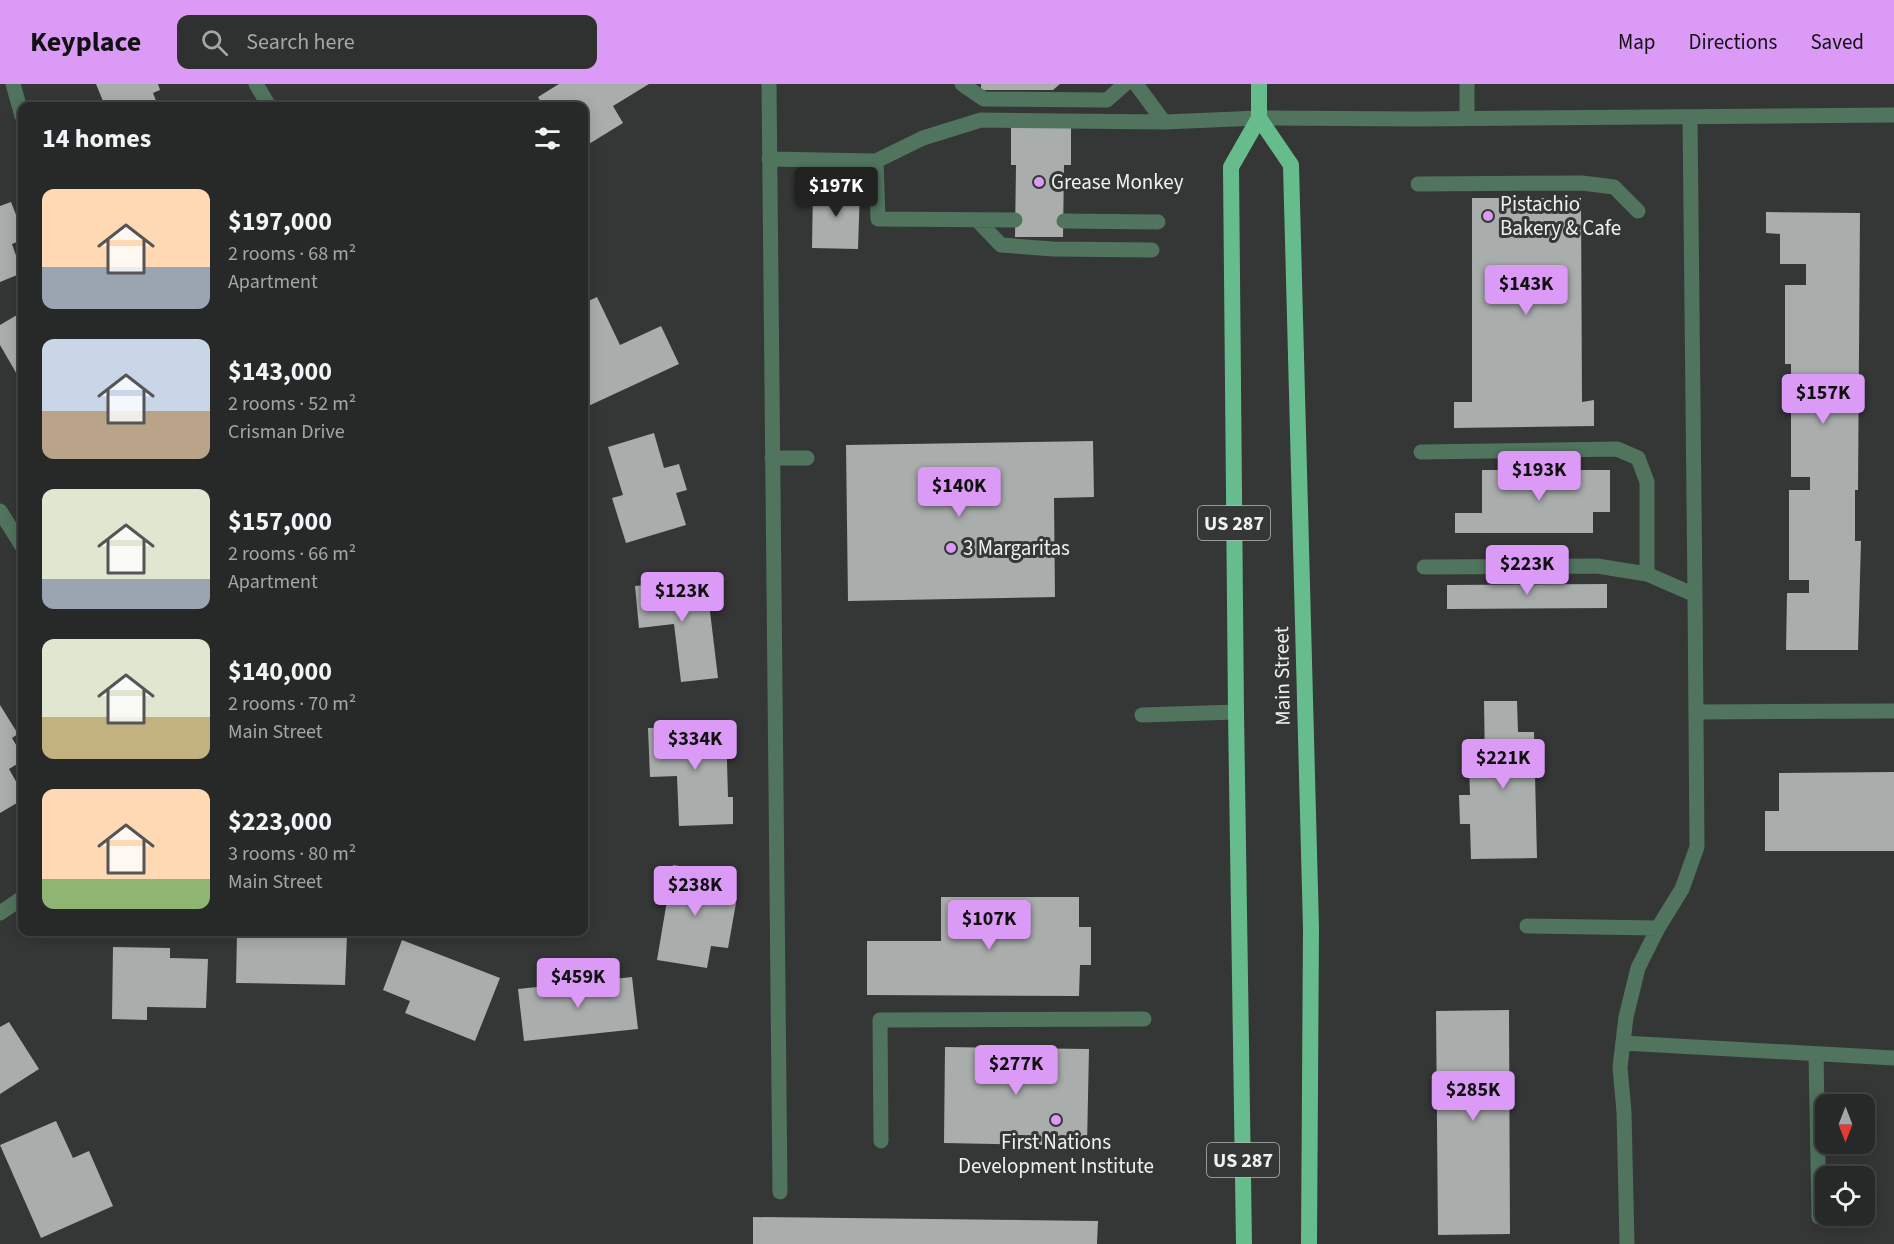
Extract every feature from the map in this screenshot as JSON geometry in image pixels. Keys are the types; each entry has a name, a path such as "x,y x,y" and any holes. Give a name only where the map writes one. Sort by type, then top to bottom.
{"highway":[{"name":"US 287","path":"1244,1244 1231,167 1259,118 1259,84"},
{"name":"Main Street","path":"1259,118 1291,165 1311,928 1309,1244"}],"street":[{"path":"13,84 18,102"},
{"path":"256,84 267,102"},
{"path":"769,84 780,1192"},
{"path":"962,84 984,99 1107,100 1125,84"},
{"path":"1136,84 1164,122"},
{"path":"1467,84 1467,117"},
{"path":"769,159 876,161 923,138 981,120 1164,122 1259,118 1894,115"},
{"path":"1628,1244 1620,1067 1626,1017 1638,968 1658,928 1682,889 1697,847 1690,117"},
{"path":"876,161 878,219 1015,220"},
{"path":"1418,184 1582,183 1614,187 1638,211"},
{"path":"977,219 1001,244 1053,249 1152,250"},
{"path":"1064,221 1158,222"},
{"path":"1421,452 1617,449 1638,458 1647,482 1647,574"},
{"path":"772,458 807,458"},
{"path":"0,511 18,540"},
{"path":"1424,567 1597,566 1647,574 1695,595"},
{"path":"1697,712 1894,711"},
{"path":"1142,715 1236,712"},
{"path":"0,912 18,901"},
{"path":"1527,926 1658,928"},
{"path":"881,1141 880,1020 1144,1019"},
{"path":"1623,1043 1894,1058"},
{"path":"1816,1054 1818,1166"}],"building":[{"path":"96,84 158,84 160,90 153,93 156,102 103,102"},
{"path":"559,84 649,84 613,106 623,123 588,145 588,102 541,102 538,97"},
{"path":"981,84 1060,84 1053,90 981,90"},
{"path":"1011,126 1071,127 1071,165 1064,165 1063,237 1015,237 1016,165 1011,165"},
{"path":"813,187 860,188 858,249 812,248"},
{"path":"1472,198 1581,198 1582,402 1594,400 1594,426 1454,428 1454,402 1472,402"},
{"path":"11,202 18,220 18,242 12,244 18,261 18,275 0,282 0,206"},
{"path":"1766,212 1860,213 1858,490 1855,490 1855,541 1861,541 1858,650 1786,650 1787,593 1809,593 1809,580 1789,580 1789,490 1810,490 1810,477 1791,477 1791,364 1785,364 1785,285 1806,285 1806,264 1780,264 1780,234 1766,233"},
{"path":"597,297 620,345 661,326 679,364 588,406 588,301"},
{"path":"18,314 18,376 0,345 0,325"},
{"path":"654,433 664,468 679,464 687,490 676,493 686,525 626,543 612,498 623,495 608,447"},
{"name":"3 Margaritas","path":"1093,441 1094,497 1054,498 1055,597 848,601 846,445"},
{"path":"1482,470 1610,470 1610,512 1593,512 1593,533 1455,533 1455,513 1482,513"},
{"path":"706,578 718,678 681,682 674,624 639,628 635,586"},
{"path":"1607,584 1607,608 1447,609 1447,585"},
{"path":"1484,701 1517,701 1518,732 1534,732 1537,858 1471,859 1470,824 1460,824 1459,795 1470,795 1469,764 1485,764"},
{"path":"0,705 18,734 12,738 18,748 18,763 9,769 18,785 18,802 0,813"},
{"path":"726,726 728,797 733,797 733,824 679,826 677,776 650,777 648,728"},
{"path":"1894,772 1894,851 1765,851 1765,811 1779,811 1779,773"},
{"path":"673,865 728,874 724,901 736,903 728,948 711,946 707,968 657,960"},
{"path":"941,897 1079,897 1079,927 1091,927 1091,965 1080,965 1079,996 867,995 867,941 941,941"},
{"path":"237,936 347,936 345,985 236,983"},
{"path":"402,940 500,978 475,1041 405,1013 410,1001 383,990"},
{"path":"113,947 170,948 170,958 208,959 206,1008 147,1007 147,1020 112,1019"},
{"path":"632,977 638,1029 524,1041 518,989"},
{"path":"1509,1010 1510,1234 1438,1235 1436,1011"},
{"path":"9,1022 39,1069 0,1094 0,1027"},
{"path":"945,1047 1089,1049 1087,1146 944,1143"},
{"path":"56,1121 73,1158 89,1151 113,1206 41,1238 0,1145"},
{"path":"753,1217 1098,1221 1097,1244 753,1244"}],"place":[{"name":"Grease Monkey","path":"1039,182"},
{"name":"Pistachio Bakery & Cafe","path":"1488,216"},
{"name":"3 Margaritas","path":"951,548"},
{"name":"First Nations Development Institute","path":"1056,1120"}]}
